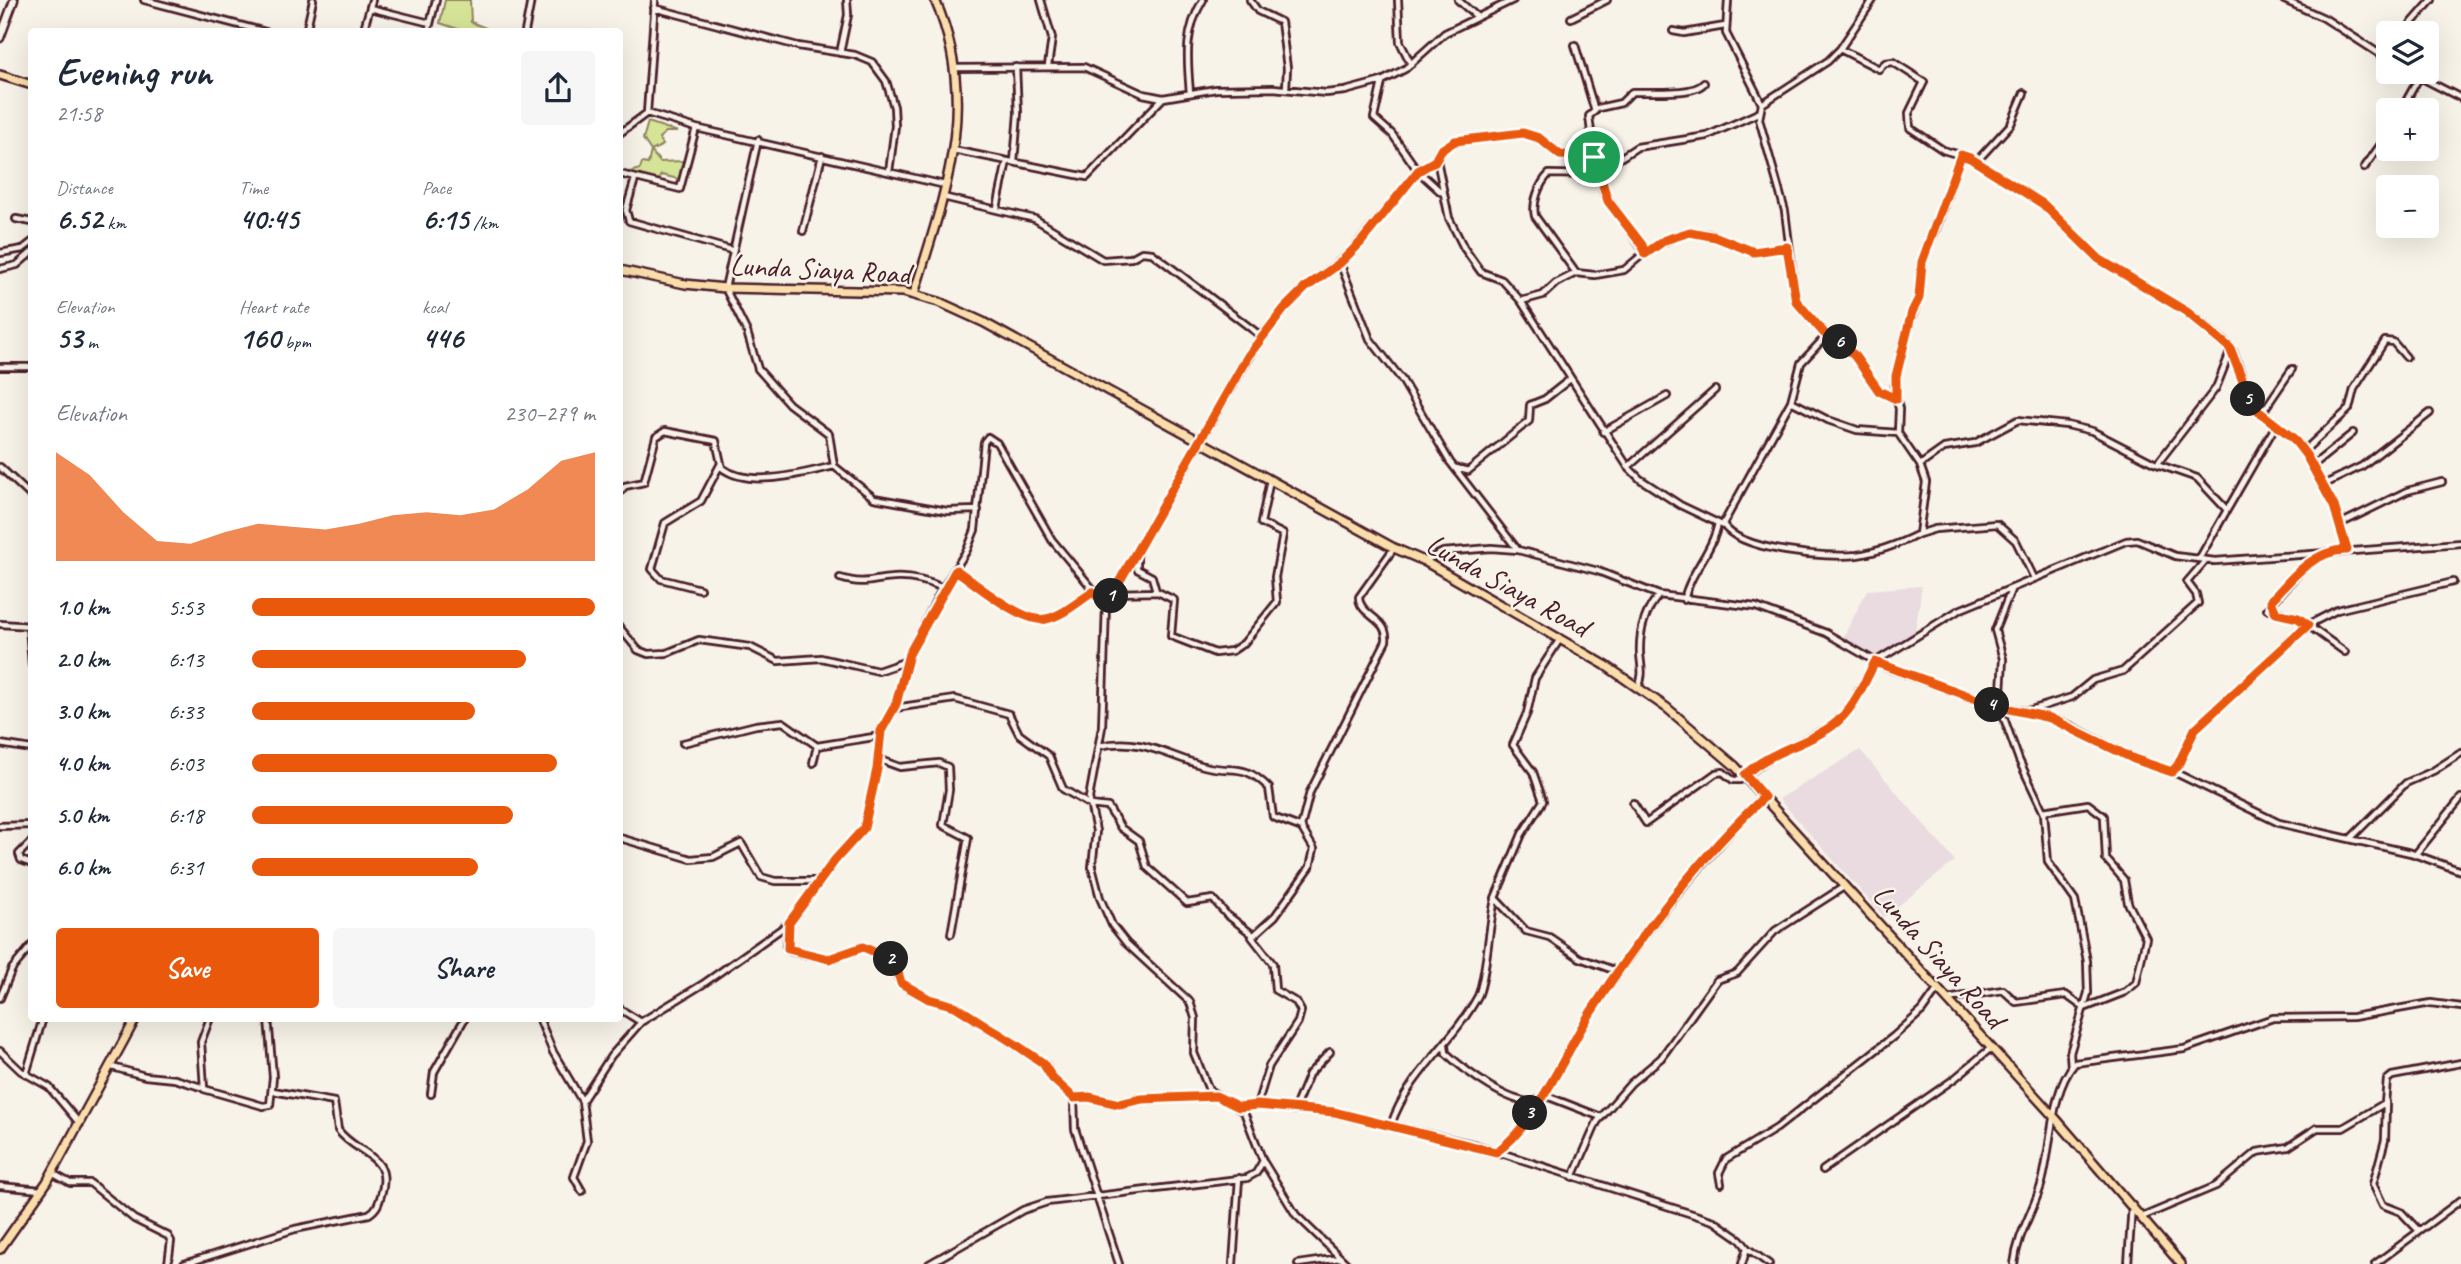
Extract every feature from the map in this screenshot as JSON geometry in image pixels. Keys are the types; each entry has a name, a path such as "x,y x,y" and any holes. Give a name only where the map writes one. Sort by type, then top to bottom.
{"main road":[{"path":"0,38 14,0"},
{"path":"914,294 945,185 953,150 958,105 955,68 948,34 935,0"},
{"path":"0,75 28,84"},
{"name":"Lunda Siaya Road","path":"623,271 685,284 725,288 868,289 914,294 972,316 1394,548 1424,561 1638,687 1688,724 1745,775 2132,1204 2180,1264"},
{"path":"0,1249 42,1190 80,1125 134,1022"}],"street":[{"path":"144,0 251,28"},
{"path":"307,28 313,0"},
{"path":"364,28 372,0"},
{"path":"429,28 436,0"},
{"path":"526,28 531,0"},
{"path":"647,113 655,0"},
{"path":"840,52 848,15 847,0"},
{"path":"1041,0 1052,38 1048,66"},
{"path":"1189,93 1187,38 1194,15 1203,0"},
{"path":"1250,0 1258,11 1281,22 1287,68 1286,89"},
{"path":"1398,0 1400,43 1410,64"},
{"path":"1458,0 1476,16"},
{"path":"955,68 1084,67 1143,94 1163,99 1216,89 1286,89 1326,93 1382,81 1410,64 1445,33 1513,0"},
{"path":"1571,18 1607,0"},
{"path":"1728,0 1725,26 1732,48 1748,72 1762,104"},
{"path":"1873,0 1840,49 1828,61 1762,104 1758,113 1785,211 1787,247 1796,301 1826,335 1854,355 1879,391 1896,399"},
{"path":"2284,0 2324,18 2376,53"},
{"path":"2414,21 2432,0"},
{"path":"370,8 430,23"},
{"path":"654,8 798,46 840,52 872,62 886,81 895,115 889,172"},
{"path":"1673,31 1685,33 1725,26"},
{"path":"1575,45 1594,109"},
{"path":"1840,49 1879,69 1885,63 1893,62 1924,82 1909,114 1908,124 1940,148 1976,162 2043,204 2099,259 2187,312 2231,349 2249,400 2304,451 2340,524 2347,550"},
{"path":"1014,162 1018,113 1016,67"},
{"path":"1382,81 1373,115 1392,134 1418,171 1442,192"},
{"path":"1645,254 1642,245 1608,201 1594,157 1589,116 1594,109 1621,103 1632,92 1676,91 1699,88 1703,83"},
{"path":"2435,84 2461,98"},
{"path":"1976,162 2011,124 2024,93"},
{"path":"953,150 1087,177 1163,99"},
{"path":"647,113 696,128 758,139 945,185"},
{"path":"623,130 647,113"},
{"path":"1598,167 1614,162 1637,147 1707,136 1758,113"},
{"path":"623,175 680,189 696,128"},
{"path":"1245,1115 1239,1107 1216,1096 1206,1085 1195,1059 1195,1018 1190,1002 1127,944 1108,917 1093,873 1096,831 1090,805 1104,704 1106,605 1137,556 1198,441 1261,335 1300,293 1340,263 1418,171 1455,141 1523,133 1539,138 1560,155 1594,157"},
{"path":"758,139 731,250 725,288 743,323 758,369 789,404 829,434 834,466 874,498 930,509 978,510"},
{"path":"2364,168 2376,151"},
{"path":"1919,534 1927,492 1920,465 1898,433 1896,376 1912,312 1919,298 1922,262 1961,155"},
{"path":"803,231 822,156"},
{"path":"1437,158 1442,192 1455,232 1478,270 1502,280 1521,300 1569,380 1628,467 1659,492 1724,526 1735,536 1772,547 1842,555 1879,550 1935,529 1997,524 2016,541 2034,578"},
{"path":"997,208 1007,161"},
{"path":"1576,273 1537,219 1534,209 1543,181 1549,174 1599,175"},
{"path":"635,178 626,210 629,221 731,250"},
{"path":"942,197 997,208 1049,226 1101,259 1152,253 1261,335"},
{"path":"16,219 28,221"},
{"path":"1521,300 1543,295 1556,283 1576,273 1595,275 1624,270 1665,240 1690,232 1716,237 1754,252 1787,247"},
{"path":"0,253 16,251 28,244"},
{"path":"0,269 17,265 28,255"},
{"path":"1340,263 1370,339 1402,380 1450,462 1518,550"},
{"path":"1724,526 1765,444 1791,401 1801,363 1826,335"},
{"path":"2304,451 2349,409 2354,389 2385,341 2393,342 2406,356"},
{"path":"2157,464 2216,388 2231,349"},
{"path":"0,367 28,367"},
{"path":"2262,413 2292,369"},
{"path":"1450,462 1462,471 1475,466 1529,421 1530,405 1545,399 1569,380"},
{"path":"1628,467 1715,390"},
{"path":"1603,432 1667,396"},
{"path":"1791,401 1846,426 1879,434 1898,433"},
{"path":"2323,485 2362,466 2430,413"},
{"path":"1920,465 1944,448 1975,443 2021,419 2082,428 2157,464 2197,478 2227,510"},
{"path":"2028,711 2072,697 2093,680 2126,669 2198,603 2196,594 2187,582 2202,560 2227,510 2276,425"},
{"path":"623,488 646,480 655,442 662,431 716,441 720,464 701,501 665,523 652,569 661,579 699,589"},
{"path":"2312,466 2353,433"},
{"path":"582,1101 606,1063 642,1022 703,984 789,923 864,828 880,736 894,708 907,661 943,588 972,539 978,510 984,442 990,436 1004,454 1052,540 1106,605"},
{"path":"720,464 734,475 755,477 834,466"},
{"path":"0,467 28,493"},
{"path":"1113,593 1158,592 1174,600 1171,636 1215,653 1232,651 1244,643 1279,597 1275,577 1283,534 1261,523 1270,480"},
{"path":"2340,524 2407,491 2442,482"},
{"path":"1684,600 1718,523"},
{"path":"1633,803 1646,823 1716,773 1723,772 1735,781 1772,756 1833,725 1850,708 1875,662 1965,606 2132,540 2175,556 2202,560 2461,543"},
{"path":"1302,828 1314,785 1385,647 1385,629 1358,601 1394,548"},
{"path":"1424,561 1443,552 1491,548 1518,550 1598,571 1659,595 1756,607 1826,633 1875,662 2000,707 2028,711 2071,726 2134,759 2172,772 2278,823 2415,855 2461,871"},
{"path":"2328,552 2305,566 2271,601 2276,613 2298,618 2345,652"},
{"path":"1137,556 1138,569 1152,577 1158,592"},
{"path":"956,570 1015,611 1038,620 1055,616 1093,592"},
{"path":"840,578 865,584 892,578 911,578 943,588"},
{"path":"2172,772 2195,729 2308,625 2337,610 2453,582"},
{"path":"2011,590 1994,630 2003,659 2000,707 2043,811 2048,862 2072,893 2088,971 2084,1008 2070,1053 2071,1068 2059,1093 2041,1185 2032,1213 2017,1238 2014,1264"},
{"path":"1638,687 1642,677 1642,628 1659,595"},
{"path":"0,624 28,626"},
{"path":"623,632 638,650 648,653 667,653 699,640 750,647 778,661 821,658 878,671 907,661"},
{"path":"1391,1125 1406,1090 1445,1044 1480,992 1495,898 1522,834 1543,802 1534,775 1513,742 1527,713 1535,678 1546,656 1560,639"},
{"path":"894,708 955,699 1006,712 1022,736 1049,756 1061,786 1090,805 1110,808 1121,828 1137,838 1147,867 1186,903 1212,898 1226,914 1252,934"},
{"path":"683,743 755,725 783,722 817,746 880,736"},
{"path":"1099,746 1116,743 1146,744 1204,766 1241,768 1269,788 1273,817 1302,828 1314,849 1310,867 1275,916 1252,934"},
{"path":"0,744 28,748"},
{"path":"813,763 817,746"},
{"path":"2350,838 2406,783 2433,771 2461,753"},
{"path":"878,759 900,766 939,763 948,767 943,825 968,838 951,934"},
{"path":"1496,1152 1511,1139 1543,1097 1587,1019 1672,898 1764,797"},
{"path":"2415,855 2461,798"},
{"path":"2043,811 2085,804 2094,806 2103,814 2106,826 2106,859 2124,880 2128,903 2146,938 2135,985 2084,1008"},
{"path":"0,826 28,825"},
{"path":"623,839 691,859 713,857 741,843 761,877 775,881 821,881"},
{"path":"28,845 19,854 21,860 28,863"},
{"path":"1573,1177 1585,1144 1601,1117 1631,1083 1661,1058 1717,980 1737,973 1775,931 1846,885"},
{"path":"1495,898 1524,933 1549,937 1580,958 1619,972"},
{"path":"789,923 786,946 792,952 829,959 863,947 895,961 901,983 929,999 955,1006 1015,1044 1043,1063 1053,1079 1074,1098 1089,1097 1119,1104 1142,1099 1216,1096"},
{"path":"1252,934 1252,940 1273,964 1275,990 1296,1002 1301,1011 1298,1022 1269,1066 1257,1105"},
{"path":"0,998 12,969 28,950"},
{"path":"1721,1184 1719,1173 1726,1159 1777,1128 1894,1036 1922,1011 1938,989"},
{"path":"1947,999 2003,990 2016,1002 2066,995 2084,1008"},
{"path":"2071,1068 2086,1059 2194,1046 2273,1018 2353,1017 2431,1003 2461,1007"},
{"path":"623,1011 642,1022"},
{"path":"26,1074 42,1022"},
{"path":"203,1089 205,1082 201,1042 208,1022"},
{"path":"112,1066 145,1076 175,1079 267,1106 271,1103 273,1091 268,1022"},
{"path":"431,1094 434,1072 463,1022"},
{"path":"541,1022 553,1052 582,1101 587,1141 574,1177 582,1191"},
{"path":"1445,1044 1446,1053 1460,1065 1513,1099 1528,1103 1543,1097 1601,1117"},
{"path":"1823,1170 1954,1079 1991,1048"},
{"path":"0,1051 26,1074 49,1087 80,1125"},
{"path":"1294,1110 1309,1074 1330,1052"},
{"path":"2419,1231 2401,1212 2383,1205 2373,1184 2385,1140 2387,1080 2392,1076 2461,1063"},
{"path":"184,1264 295,1229 369,1214 377,1207 385,1182 383,1170 373,1157 338,1129 334,1102 273,1091"},
{"path":"1074,1098 1075,1129 1119,1264"},
{"path":"2142,1217 2212,1188 2257,1152 2288,1147 2317,1128 2343,1128 2386,1101"},
{"path":"1248,1105 1243,1110 1263,1161 1300,1220 1347,1264"},
{"path":"1239,1107 1257,1105 1330,1112 1496,1152 1714,1221 1769,1264"},
{"path":"929,1264 1023,1210 1047,1202 1238,1178 1255,1173 1263,1161"},
{"path":"52,1173 71,1183 90,1183 134,1219 168,1236 171,1241 168,1264"},
{"path":"1233,1264 1238,1178"},
{"path":"0,1186 42,1190"},
{"path":"2375,1264 2461,1200"},
{"path":"2128,1264 2132,1204"},
{"path":"1742,1264 1746,1248"},
{"path":"1298,1264 1341,1258"}],"shaded area":[{"path":"1922,586 1914,638 1875,660 1843,638 1867,590"},
{"path":"1860,750 1955,861 1884,917 1779,799"}],"green space":[{"path":"445,0 470,0 471,22 486,28 455,28 440,23"},
{"path":"648,122 678,132 666,132 659,138 663,145 651,151 643,139"},
{"path":"651,151 660,162 683,161 679,179 661,175 658,182 626,173 640,169 642,163 648,164"}],"route":[{"path":"1523,133 1532,134 1546,142 1560,155 1594,157 1608,201 1642,245 1645,254 1665,240 1690,232 1716,237 1758,253 1787,247 1794,272 1796,301 1824,333 1843,344 1854,355 1879,391 1896,399 1896,376 1912,312 1920,294 1922,262 1961,155 2040,202 2099,259 2187,312 2225,342 2233,351 2245,392 2253,407 2293,438 2306,455 2334,506 2347,550 2328,552 2305,566 2271,601 2276,613 2298,618 2308,625 2195,729 2172,772 2134,759 2071,726 2037,713 1996,706 1875,662 1846,714 1826,730 1772,756 1745,775 1764,797 1752,807 1672,898 1637,943 1591,1012 1544,1095 1511,1139 1496,1152 1462,1141 1371,1123 1334,1112 1257,1105 1239,1107 1216,1096 1142,1099 1119,1104 1089,1097 1074,1098 1053,1079 1043,1063 994,1030 955,1006 929,999 901,983 898,978 898,964 895,961 863,947 829,959 806,956 788,949 786,946 789,923 835,860 864,828 877,769 881,731 896,704 909,654 940,593 956,570 1015,611 1038,620 1055,616 1093,592 1106,605 1139,552 1188,459 1261,335 1300,293 1350,253 1422,167 1435,161 1441,150 1455,141 1523,133"}]}
